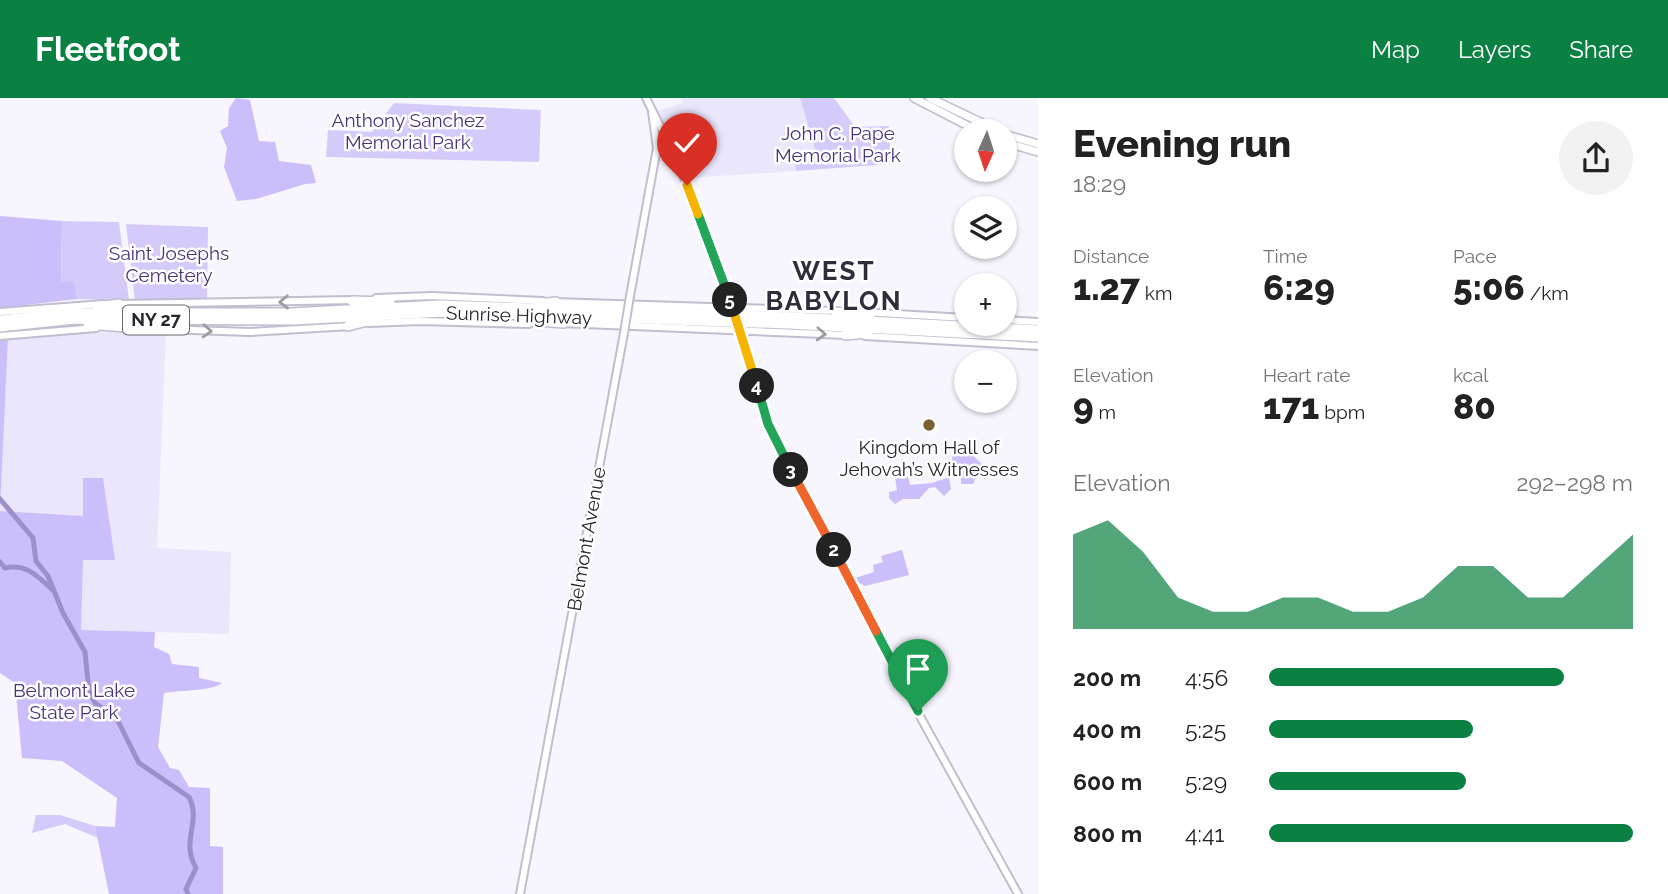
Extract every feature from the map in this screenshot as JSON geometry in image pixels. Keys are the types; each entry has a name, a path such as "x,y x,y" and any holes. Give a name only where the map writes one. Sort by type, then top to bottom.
{"highway":[{"path":"352,301 421,309"},
{"path":"492,307 555,302"},
{"path":"52,317 119,304"},
{"name":"Sunrise Highway","path":"0,320 52,317 284,317 492,307 912,327 1038,338"},
{"path":"348,326 421,309"},
{"name":"Sunrise Highway","path":"421,309 912,327 1038,326"},
{"path":"836,312 912,327"},
{"path":"480,313 564,323"},
{"path":"52,317 138,328"},
{"name":"Sunrise Highway","path":"0,327 52,317"},
{"path":"845,335 912,327"}],"main road":[{"path":"646,98 679,164 730,300 773,436 909,696 1018,894"},
{"path":"916,98 955,119"},
{"path":"930,99 973,119"},
{"name":"Belmont Avenue","path":"520,894 651,184 657,147 652,112"},
{"path":"1017,138 1038,144"},
{"path":"1020,147 1025,143 1038,144"},
{"path":"1017,146 1038,152"},
{"name":"Sunrise Highway","path":"0,312 60,305 352,301 422,296 954,317"},
{"path":"679,296 679,306"},
{"name":"Sunrise Highway","path":"0,336 50,330 138,328 250,332 420,321 564,323 1038,346"},
{"path":"1017,322 1038,326"}],"shaded area":[{"path":"681,98 800,98 818,161 795,163 796,171 687,178 657,111 683,103"},
{"path":"54,328 166,332 157,548 231,552 229,634 81,630 83,559 115,560 83,516 0,511 8,338"}],"green space":[{"path":"236,98 250,100 259,141 275,142 279,161 311,165 316,183 256,199 237,201 224,167 227,148 220,131 228,126 229,108"},
{"name":"John C. Pape Memorial Park","path":"800,98 834,98 855,127 889,126 891,164 796,171 795,163 818,160"},
{"name":"Anthony Sanchez Memorial Park","path":"394,103 541,110 539,162 326,157 328,130 372,132"},
{"path":"0,216 62,221 61,281 74,282 77,299 0,308"},
{"name":"Saint Josephs Cemetery","path":"62,221 119,222 129,300 77,299 74,283 61,282"},
{"name":"Saint Josephs Cemetery","path":"126,224 208,227 207,300 135,301"},
{"path":"8,338 0,511 0,340"},
{"path":"957,453 972,455 985,467 973,484 961,484 961,471 952,463 952,457"},
{"path":"908,476 910,485 932,483 949,477 951,489 944,496 935,487 929,488 919,499 903,499 895,504 889,498 889,492 897,490 895,477"},
{"name":"Belmont Lake State Park","path":"83,478 103,478 115,560 83,560 81,630 155,632 154,647 169,654 172,664 199,667 199,678 222,683 204,689 164,693 158,747 170,768 179,770 189,787 210,788 210,846 223,847 223,894 109,894 95,826 115,827 117,798 62,761 22,758 15,683 0,673 0,511 83,516"},
{"path":"902,550 909,575 865,586 852,579 874,572 873,565 883,562 881,556"},
{"path":"36,815 60,815 95,826 98,838 65,824 32,833"}],"waterway":[{"path":"0,499 33,538 36,561 48,576 63,613 85,652 89,691 95,703 117,719 139,763 189,797 193,815 190,849 196,868 186,889 188,894"},
{"path":"0,562 5,568 20,568 32,572 54,591"}],"place":[{"name":"Kingdom Hall of Jehovah’s Witnesses","path":"929,425"}],"district":[{"name":"WEST BABYLON","path":"834,286"}],"route":[{"path":"687,185 750,359 762,409 771,431 918,711"}]}
